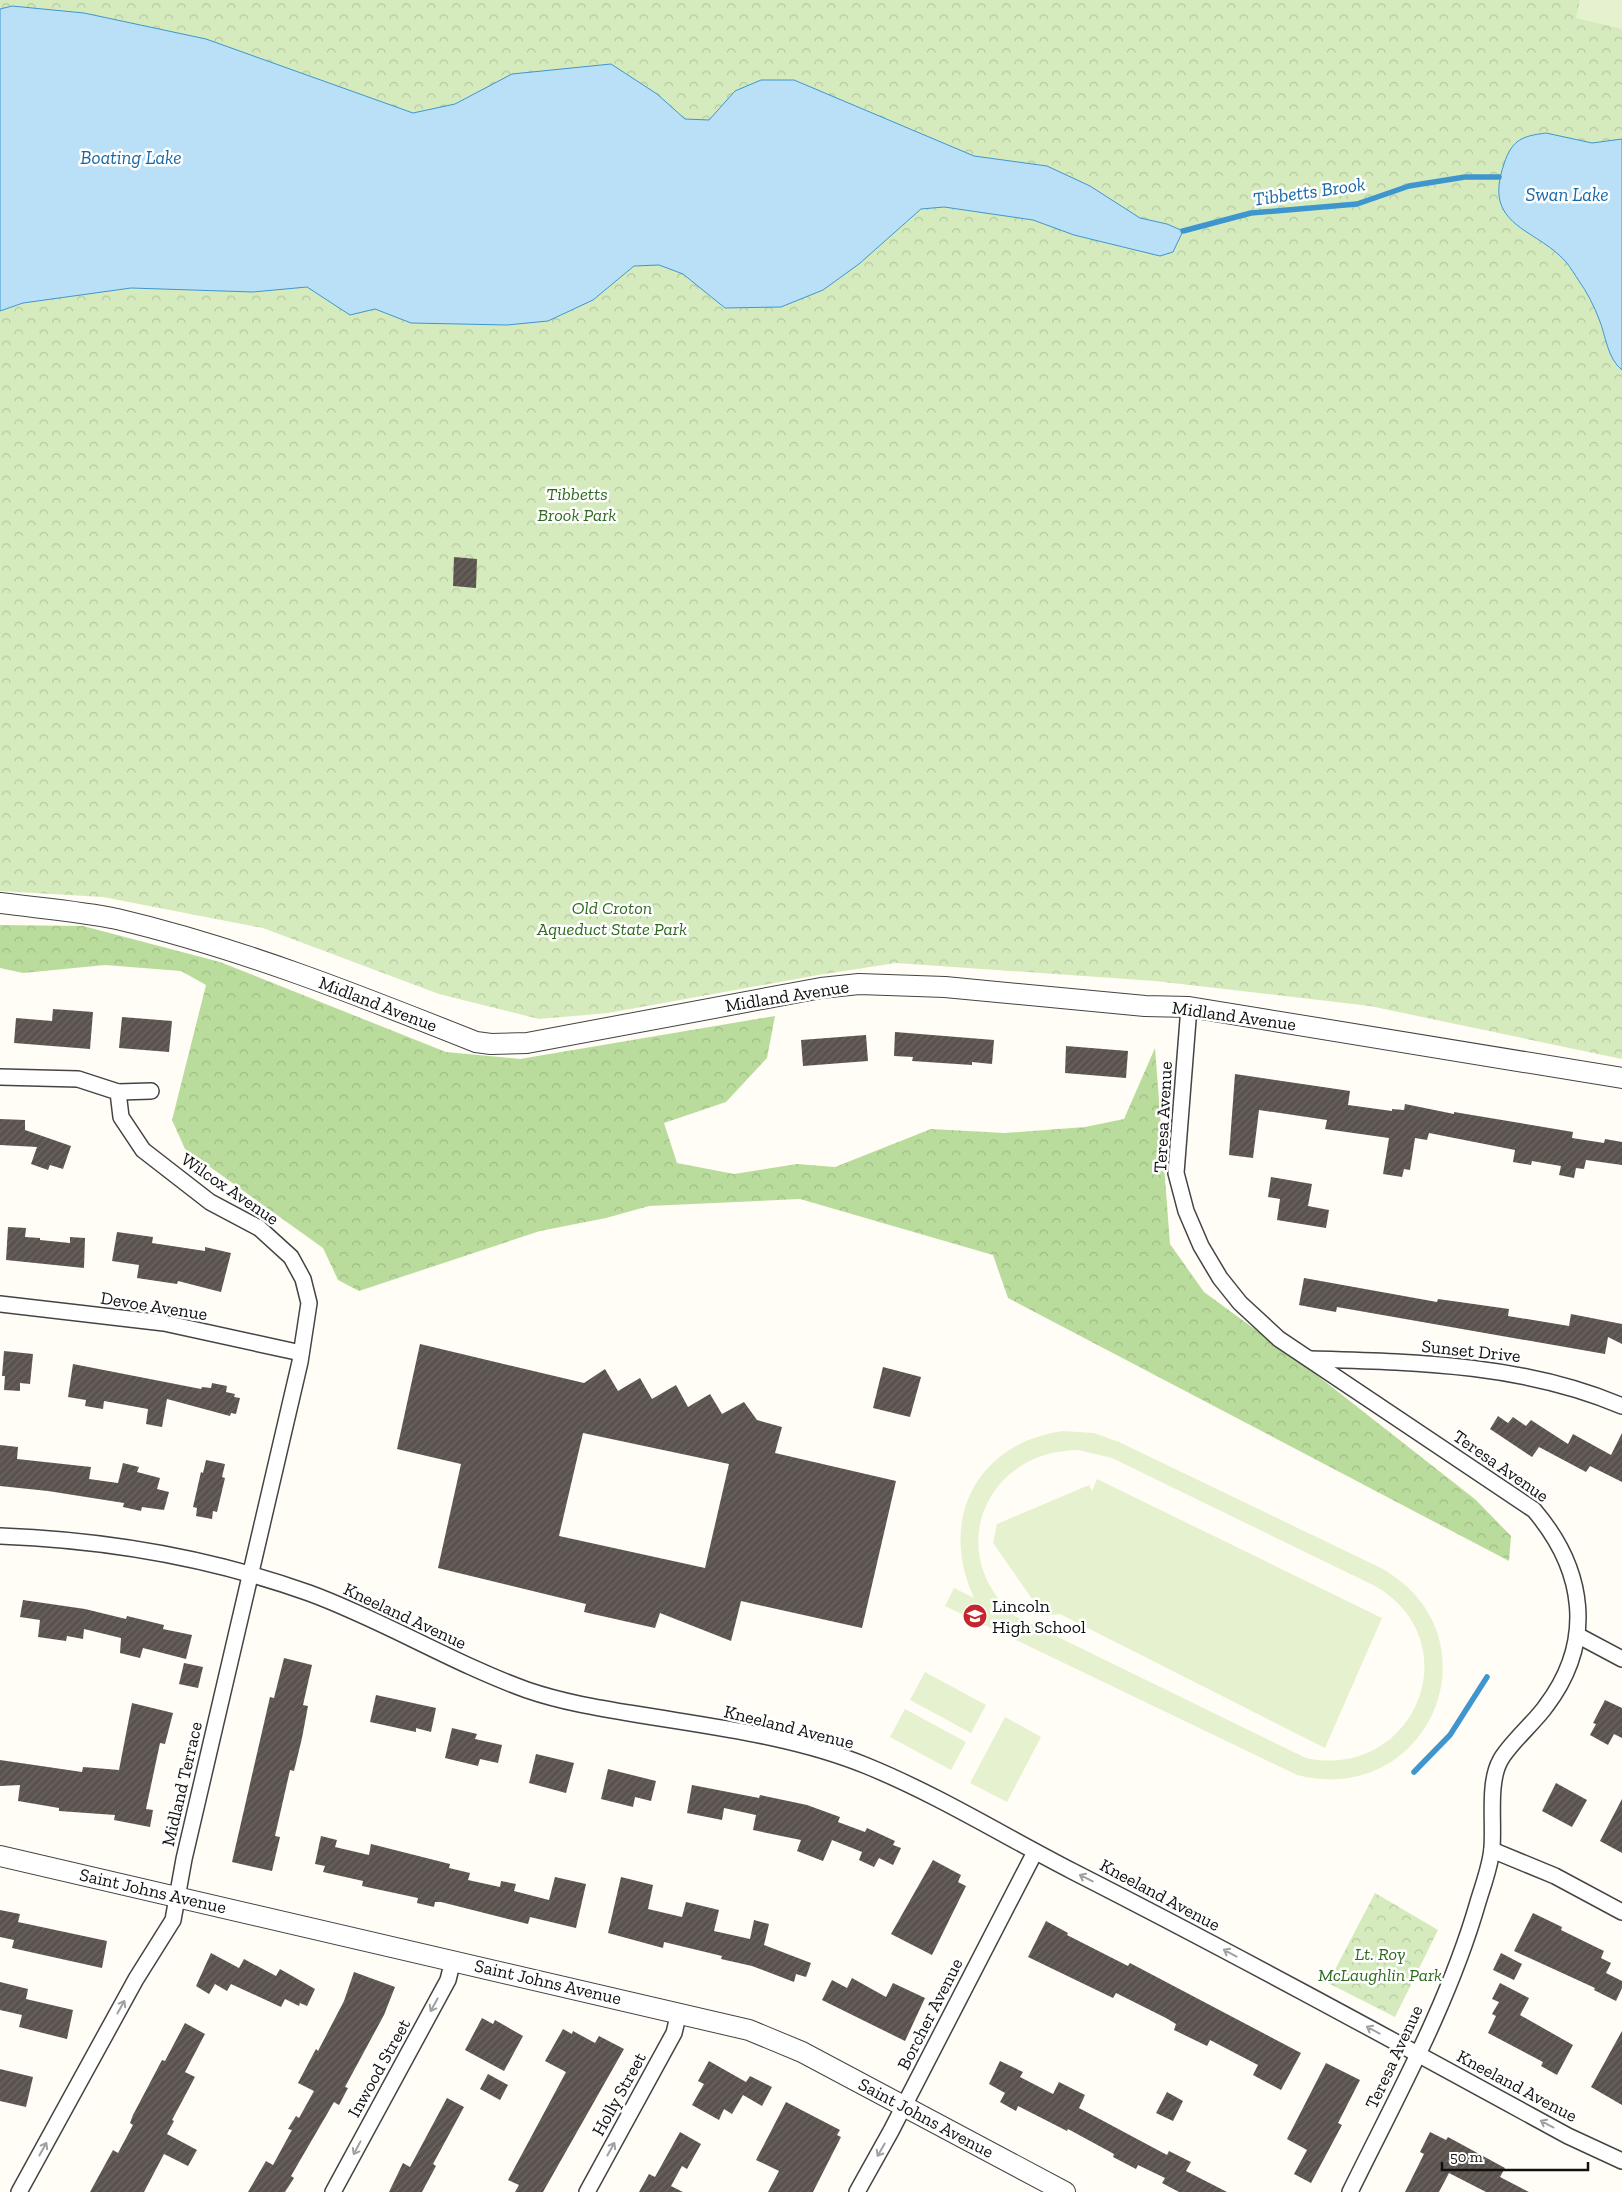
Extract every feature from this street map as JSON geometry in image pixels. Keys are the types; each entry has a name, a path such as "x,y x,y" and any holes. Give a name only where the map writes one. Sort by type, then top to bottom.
{"street":[{"name":"Midland Avenue","path":"0,903 114,919 210,944 244,954 476,1042 491,1044 564,1037 631,1022 822,988 859,984 945,987 1145,1006 1189,1007 1622,1078"},
{"name":"Teresa Avenue","path":"1189,1007 1176,1173 1186,1211 1208,1259 1240,1303 1279,1339 1534,1510 1551,1530 1567,1558 1575,1582 1578,1611 1577,1635 1564,1677 1546,1706 1500,1761 1494,1786 1492,1850 1457,1967 1350,2192"},
{"path":"0,1077 78,1079 118,1092 151,1091"},
{"name":"Wilcox Avenue","path":"118,1092 121,1117 143,1150 210,1202 259,1228 291,1257 303,1279 309,1303 302,1353"},
{"name":"Devoe Avenue","path":"0,1304 164,1323 302,1353"},
{"name":"Midland Terrace","path":"19,2192 136,1979 173,1920 250,1574 302,1353"},
{"name":"Sunset Drive","path":"1310,1359 1399,1362 1529,1376 1588,1393 1622,1406"},
{"name":"Kneeland Avenue","path":"0,1536 70,1539 174,1554 250,1574 312,1594 484,1673 529,1691 588,1706 750,1734 810,1748 866,1765 969,1814 1035,1852 1568,2136 1622,2161"},
{"path":"1577,1635 1622,1659"},
{"path":"1492,1850 1555,1876 1622,1912"},
{"name":"Borcher Avenue","path":"857,2192 904,2107 1035,1852"},
{"name":"Saint Johns Avenue","path":"0,1856 679,2012 741,2028 778,2041 1064,2192"},
{"name":"Inwood Street","path":"333,2192 448,1980 452,1960"},
{"name":"Holly Street","path":"587,2192 674,2033 679,2012"}],"green space":[{"name":"Tibbetts Brook Park","path":"0,0 1622,0 1622,1059 1370,1006 1155,981 896,963 818,975 608,1013 539,1019 439,994 263,928 103,897 0,891"},
{"path":"1580,0 1622,0 1622,29 1576,18"},
{"path":"0,925 83,926 220,962 446,1052 520,1059 775,1016 767,1058 726,1102 664,1123 677,1163 734,1174 797,1164 835,1167 931,1129 1005,1133 1085,1127 1124,1119 1155,1048 1170,1244 1204,1292 1309,1369 1476,1500 1511,1536 1509,1561 1008,1298 993,1255 800,1199 649,1206 606,1218 540,1231 359,1291 338,1280 323,1248 185,1149 172,1120 206,985 181,971 105,965 23,973 0,968"},
{"path":"1063,1431 1094,1433 1119,1442 1381,1568 1418,1598 1438,1634 1443,1672 1434,1710 1414,1742 1383,1767 1344,1779 1297,1775 945,1606 954,1588 974,1598 964,1569 960,1541 963,1514 972,1490 987,1469 1007,1451 1033,1438","holes":["1078,1450 1112,1458 1375,1586 1404,1610 1420,1640 1424,1671 1417,1702 1401,1728 1376,1749 1344,1760 1306,1758 1015,1616 993,1591 981,1564 979,1536 984,1510 998,1487 1018,1468 1045,1455"]},
{"path":"1097,1479 1382,1618 1325,1748 1060,1614 1044,1616 993,1543 997,1524 1089,1485 1092,1491"},
{"path":"925,1672 986,1705 971,1733 910,1700"},
{"path":"905,1709 966,1742 951,1770 890,1737"},
{"path":"1005,1717 1041,1737 1007,1802 970,1783"},
{"name":"Lt. Roy McLaughlin Park","path":"1375,1893 1438,1930 1395,2017 1328,1983"}],"water":[{"name":"Boating Lake","path":"12,6 84,13 206,39 413,113 455,104 512,74 611,64 657,94 685,119 709,120 735,91 761,80 794,80 974,156 1047,166 1090,186 1140,218 1167,224 1183,231 1173,252 1160,256 1074,235 1033,220 944,207 921,209 859,264 823,290 781,307 725,308 683,274 659,265 634,266 593,300 548,321 507,325 411,323 375,309 350,315 307,287 253,292 131,288 23,303 0,311 0,9"},
{"name":"Swan Lake","path":"1546,133 1592,143 1622,139 1622,370 1610,353 1590,299 1570,267 1554,250 1515,223 1506,213 1500,201 1499,185 1504,164 1511,149 1519,140"}],"building":[{"path":"454,557 477,559 476,588 453,586"},
{"path":"53,1009 93,1012 90,1049 14,1043 16,1018 52,1021"},
{"path":"122,1017 172,1021 169,1052 119,1048"},
{"path":"895,1032 994,1040 992,1064 972,1062 972,1065 912,1061 913,1057 894,1056"},
{"path":"866,1035 868,1061 803,1066 801,1040"},
{"path":"1066,1046 1128,1051 1126,1078 1065,1073"},
{"path":"1235,1074 1350,1091 1348,1105 1392,1111 1392,1109 1404,1110 1405,1104 1454,1114 1454,1112 1573,1132 1572,1138 1604,1143 1605,1139 1622,1142 1622,1165 1586,1160 1584,1169 1576,1168 1574,1178 1559,1175 1561,1166 1532,1161 1531,1165 1513,1162 1515,1150 1429,1133 1427,1140 1415,1138 1410,1170 1404,1169 1402,1177 1383,1174 1389,1138 1325,1129 1327,1120 1259,1110 1253,1158 1229,1155"},
{"path":"0,1119 25,1120 25,1130 71,1146 63,1169 50,1165 48,1170 31,1164 37,1147 0,1145"},
{"path":"1271,1177 1312,1184 1308,1206 1329,1210 1326,1228 1277,1220 1280,1199 1268,1197"},
{"path":"8,1227 26,1228 25,1237 40,1238 40,1240 70,1243 70,1237 85,1238 84,1268 6,1260"},
{"path":"117,1232 153,1237 152,1243 205,1251 205,1247 231,1253 221,1292 178,1281 177,1284 137,1278 139,1265 112,1261"},
{"path":"1304,1278 1437,1302 1438,1299 1509,1309 1508,1316 1569,1326 1571,1314 1622,1324 1622,1344 1608,1337 1605,1354 1337,1307 1336,1312 1299,1305"},
{"path":"420,1344 584,1383 605,1369 618,1391 640,1378 652,1399 676,1385 688,1407 710,1394 722,1414 744,1402 757,1420 782,1427 775,1453 896,1481 862,1628 741,1601 731,1641 660,1613 655,1628 584,1612 586,1604 438,1568 461,1464 397,1449","holes":["583,1433 729,1464 705,1568 559,1536"]},
{"path":"4,1351 33,1354 30,1384 20,1383 20,1391 4,1390 5,1376 2,1376"},
{"path":"73,1364 201,1389 202,1387 211,1388 212,1383 227,1386 226,1392 235,1394 234,1397 240,1398 236,1414 231,1413 230,1416 167,1399 162,1427 146,1424 148,1409 104,1401 103,1409 85,1406 86,1400 68,1397"},
{"path":"883,1367 921,1377 910,1417 873,1408"},
{"path":"1498,1416 1508,1423 1513,1417 1526,1426 1531,1420 1568,1444 1573,1434 1611,1455 1622,1433 1622,1482 1590,1466 1586,1472 1539,1447 1532,1457 1490,1429"},
{"path":"0,1445 18,1447 17,1459 91,1467 89,1479 118,1483 123,1463 139,1467 137,1472 160,1478 157,1489 169,1492 164,1510 142,1507 141,1511 123,1507 124,1503 48,1491 0,1486"},
{"path":"206,1460 225,1464 222,1477 225,1478 217,1512 213,1511 212,1519 196,1516 197,1508 193,1507 201,1472 203,1473"},
{"path":"23,1600 85,1609 126,1619 127,1616 164,1625 163,1629 192,1635 186,1659 143,1648 140,1658 120,1653 121,1638 84,1629 83,1639 67,1636 66,1641 38,1637 40,1620 20,1617"},
{"path":"284,1658 312,1665 303,1705 308,1706 302,1738 294,1771 290,1770 275,1836 280,1837 272,1871 232,1862 270,1697 274,1698"},
{"path":"184,1663 203,1667 198,1688 179,1684"},
{"path":"376,1695 436,1708 431,1732 416,1728 416,1732 370,1722"},
{"path":"1605,1700 1622,1708 1622,1738 1614,1734 1608,1745 1590,1735 1596,1724 1593,1723"},
{"path":"132,1703 173,1713 165,1744 160,1743 146,1809 153,1810 150,1827 114,1820 115,1815 59,1811 59,1808 18,1801 20,1785 0,1786 0,1760 82,1772 83,1767 119,1770"},
{"path":"452,1728 477,1734 475,1739 502,1745 498,1763 480,1759 478,1766 445,1758"},
{"path":"536,1754 574,1763 566,1793 529,1783"},
{"path":"608,1769 656,1781 651,1801 635,1797 633,1807 601,1799"},
{"path":"1556,1783 1587,1800 1572,1827 1542,1811"},
{"path":"692,1785 759,1798 760,1795 807,1805 840,1817 838,1822 865,1832 867,1828 895,1841 893,1845 901,1848 893,1865 879,1858 874,1867 859,1860 862,1852 832,1840 823,1861 797,1851 801,1840 753,1830 756,1815 724,1808 722,1820 687,1813"},
{"path":"1622,1799 1622,1853 1600,1841"},
{"path":"321,1836 337,1840 335,1847 369,1855 371,1844 450,1864 449,1868 470,1873 468,1880 500,1887 501,1881 516,1884 514,1891 549,1900 555,1877 586,1884 576,1928 530,1917 528,1924 441,1902 435,1902 434,1907 417,1903 418,1898 362,1886 363,1881 323,1872 325,1866 315,1864"},
{"path":"933,1860 961,1875 958,1882 966,1886 932,1955 891,1934"},
{"path":"621,1877 653,1885 648,1909 682,1917 686,1902 719,1910 714,1931 750,1939 754,1920 769,1924 764,1945 811,1963 806,1977 796,1974 794,1982 752,1966 721,1959 722,1956 664,1942 663,1948 608,1933"},
{"path":"0,1910 20,1914 18,1922 107,1941 102,1968 12,1948 14,1940 0,1937"},
{"path":"1533,1913 1562,1927 1561,1930 1604,1951 1601,1958 1611,1963 1606,1973 1622,1981 1622,1988 1616,2001 1594,1990 1595,1988 1514,1951"},
{"path":"1046,1921 1068,1933 1067,1935 1128,1966 1130,1963 1301,2053 1281,2090 1253,2075 1258,2065 1210,2040 1207,2046 1174,2030 1176,2024 1116,1993 1113,1998 1028,1957"},
{"path":"211,1953 239,1968 244,1959 276,1976 280,1969 315,1989 307,2006 300,2003 299,2006 285,1999 281,2007 231,1984 227,1991 215,1984 209,1994 196,1986"},
{"path":"1501,1953 1522,1964 1514,1980 1493,1970"},
{"path":"354,1972 395,1987 384,2015 345,2087 348,2088 339,2105 334,2102 291,2176 294,2178 285,2192 248,2192 266,2161 273,2165 292,2130 288,2129 296,2116 299,2118 314,2091 298,2083 316,2049 318,2051 344,2001"},
{"path":"852,1978 886,1997 893,1983 925,1998 905,2041 822,2000 832,1980 847,1988"},
{"path":"0,1982 28,1989 26,1999 73,2010 67,2039 19,2027 22,2015 0,2010"},
{"path":"1500,1983 1529,1998 1520,2015 1573,2045 1557,2075 1541,2066 1543,2062 1488,2033 1496,2016 1492,2014 1499,2002 1492,1999"},
{"path":"482,2018 493,2024 495,2020 523,2036 504,2071 465,2050"},
{"path":"185,2023 205,2034 185,2072 195,2077 172,2120 174,2121 167,2134 197,2150 188,2166 164,2154 144,2192 90,2192 113,2150 118,2153 133,2125 130,2123 133,2115 162,2060 165,2061"},
{"path":"563,2029 572,2034 573,2031 595,2043 599,2036 624,2049 543,2192 515,2192 519,2185 508,2180 566,2072 545,2061"},
{"path":"1622,2031 1622,2105 1591,2087"},
{"path":"709,2061 746,2082 750,2076 772,2087 762,2106 743,2095 732,2114 724,2109 719,2120 692,2105 704,2084 698,2081"},
{"path":"1000,2061 1023,2072 1020,2077 1053,2094 1059,2082 1085,2095 1079,2108 1167,2155 1169,2151 1191,2162 1186,2171 1227,2192 1179,2192 1162,2183 1165,2178 1138,2165 1136,2169 1113,2157 1114,2154 1068,2129 1067,2131 1018,2106 1016,2111 1000,2102 1005,2093 989,2084"},
{"path":"1326,2063 1360,2080 1338,2123 1342,2125 1311,2183 1294,2174 1307,2150 1287,2139"},
{"path":"0,2069 33,2077 26,2107 0,2101"},
{"path":"488,2074 508,2085 500,2100 480,2089"},
{"path":"1167,2092 1183,2101 1173,2121 1156,2113"},
{"path":"447,2098 464,2107 433,2164 436,2166 422,2192 389,2192 403,2163 410,2167"},
{"path":"786,2102 840,2130 837,2135 841,2137 813,2192 768,2192 779,2171 756,2160"},
{"path":"680,2132 701,2144 687,2169 682,2166 671,2186 683,2192 639,2192 649,2174 655,2177"},
{"path":"1430,2132 1446,2140 1448,2137 1505,2168 1500,2177 1529,2192 1486,2192 1449,2173 1439,2192 1405,2192 1424,2154 1420,2152"}],"waterway":[{"name":"Tibbetts Brook","path":"1183,231 1251,213 1357,204 1409,186 1465,177 1499,177"},
{"path":"1414,1772 1450,1735 1487,1677"}],"place":[{"name":"Lincoln High School","path":"975,1616"}],"park label":[{"name":"Old Croton Aqueduct State Park","path":"612,918"}]}
